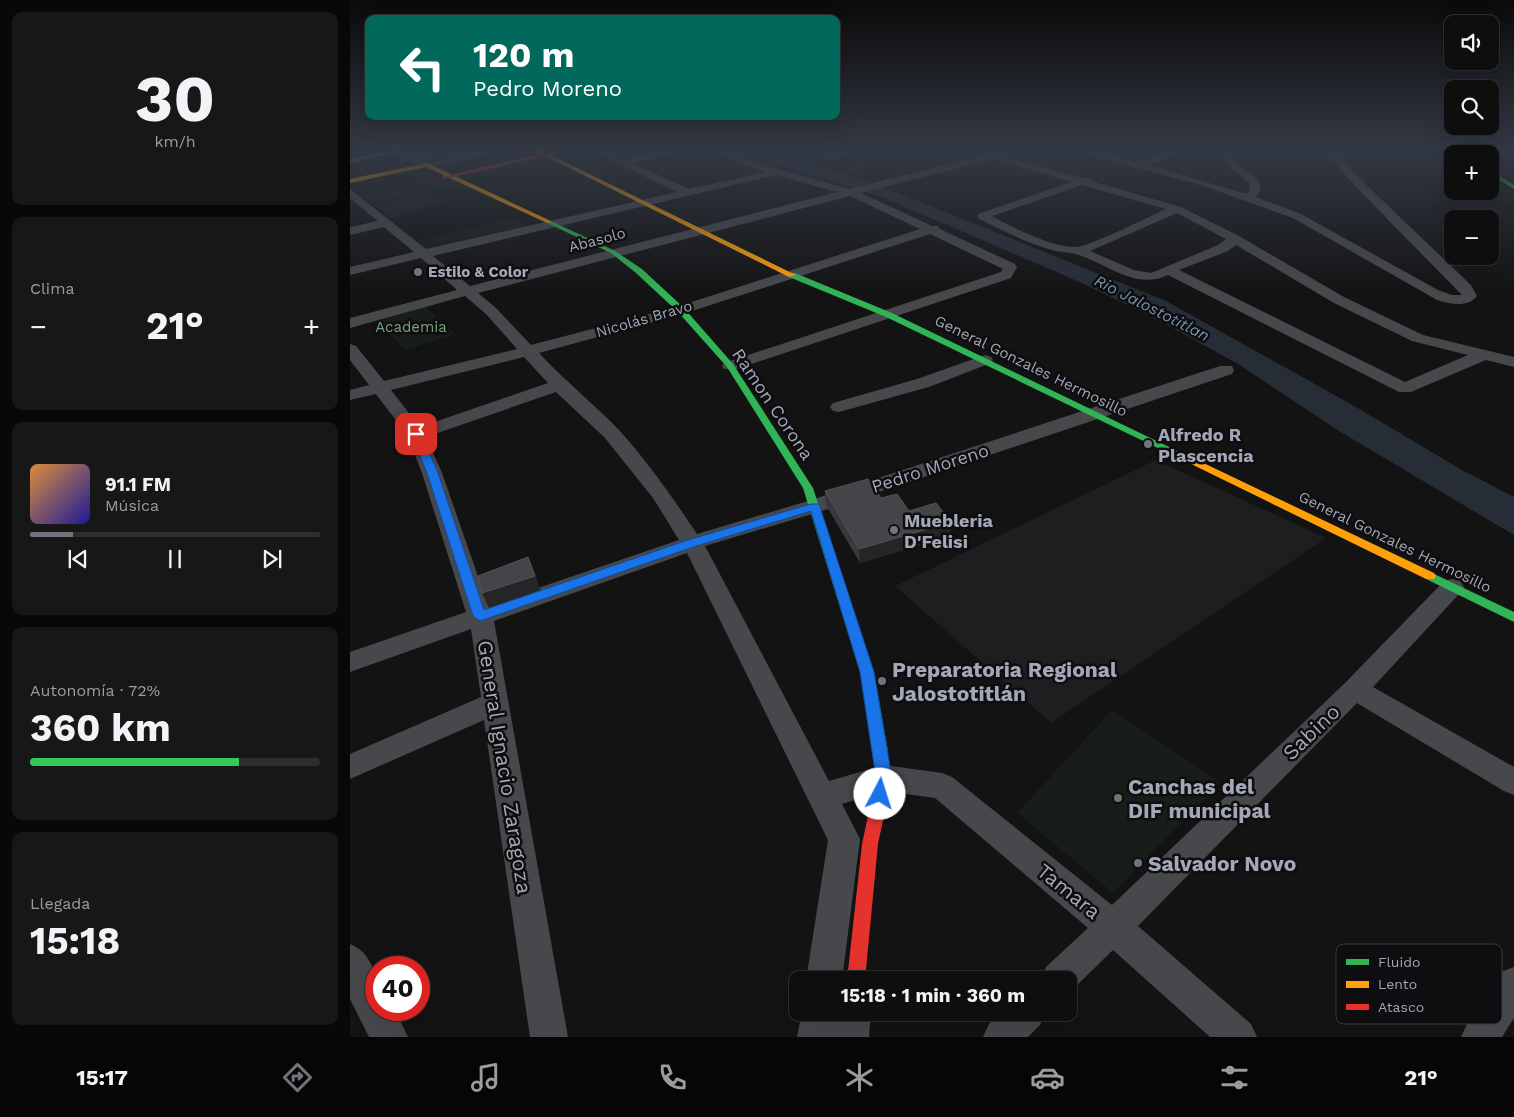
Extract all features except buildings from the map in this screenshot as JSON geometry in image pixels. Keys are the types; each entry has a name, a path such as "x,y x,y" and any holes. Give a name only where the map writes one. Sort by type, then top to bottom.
{"street":[{"path":"355,196 491,311 559,385 612,434 661,495 692,543 822,797 857,841 826,971"},
{"name":"Ramon Corona","path":"493,196 613,252 639,271 681,310 730,366 808,488 867,672 884,778 857,841 856,971"},
{"name":"General Gonzales Hermosillo","path":"632,196 790,274 889,315 985,360 1514,617"},
{"path":"350,271 668,196"},
{"name":"Abasolo","path":"350,323 613,252 838,196"},
{"path":"730,366 1006,275 1010,267 865,196"},
{"path":"1039,196 982,216 1031,238 1079,251 1142,277 1153,277 1223,248 1235,239"},
{"path":"1136,196 1178,209 1235,239 1339,300 1418,338 1514,362"},
{"path":"1244,196 1297,216 1433,293 1448,299 1465,300 1470,296 1466,288 1372,196"},
{"path":"1079,251 1178,209"},
{"path":"350,231 386,223"},
{"name":"Nicolás Bravo","path":"350,395 529,351 681,310 934,229"},
{"path":"1168,270 1405,388 1483,355"},
{"name":"General Ignacio Zaragoza","path":"350,350 382,388 416,434 432,473 480,616 550,1037"},
{"path":"839,407 923,383 985,360"},
{"name":"Pedro Moreno","path":"350,662 692,543 815,506 1226,370"},
{"path":"416,434 559,385"},
{"name":"Sabino","path":"1068,971 1355,689 1452,587"},
{"path":"1355,689 1514,782"},
{"path":"350,767 495,702"},
{"path":"822,797 884,778"},
{"name":"Tamara","path":"884,778 942,786 1112,927 1238,1037"},
{"path":"350,962 389,1037"},
{"path":"1502,1003 1514,985"},
{"path":"816,1037 819,1021"},
{"path":"850,1037 852,1021"},
{"path":"1002,1037 1018,1021"},
{"path":"1480,1037 1488,1024"}],"shaded area":[{"path":"412,196 433,196 444,202 389,218 376,205"},
{"path":"1156,460 1326,538 1051,723 895,586"}],"green space":[{"path":"362,196 407,196 372,204"},
{"path":"514,218 529,227 428,251 417,241"},
{"name":"Academia","path":"423,304 455,334 405,350 373,317"},
{"name":"Canchas del DIF municipal","path":"1112,710 1220,783 1113,893 1017,813"}],"water":[{"name":"Rio Jalostotitlan","path":"881,196 907,196 1166,301 1356,407 1462,470 1514,497 1514,535 1339,431 1238,364 1149,315 1075,280"}],"traffic: fast":[{"path":"549,222 613,252 639,271 681,310 730,366 808,488 867,672 880,751"},
{"path":"792,275 889,315 1193,461"},
{"path":"1430,576 1514,617"}],"traffic: slow":[{"path":"494,196 549,222"},
{"path":"630,196 792,275"},
{"path":"1193,461 1430,576"}],"traffic: jam":[{"path":"857,971 870,844 884,778 880,751"}],"place":[{"name":"Estilo & Color","path":"418,272"},
{"name":"Alfredo R Plascencia","path":"1148,444"},
{"name":"Muebleria D'Felisi","path":"894,530"},
{"name":"Preparatoria Regional Jalostotitlán","path":"882,681"},
{"name":"Canchas del DIF municipal","path":"1118,798"},
{"name":"Salvador Novo","path":"1138,863"}],"route":[{"path":"416,434 432,473 480,616 692,543 815,506 826,547 867,672 884,778 880,794"}]}
